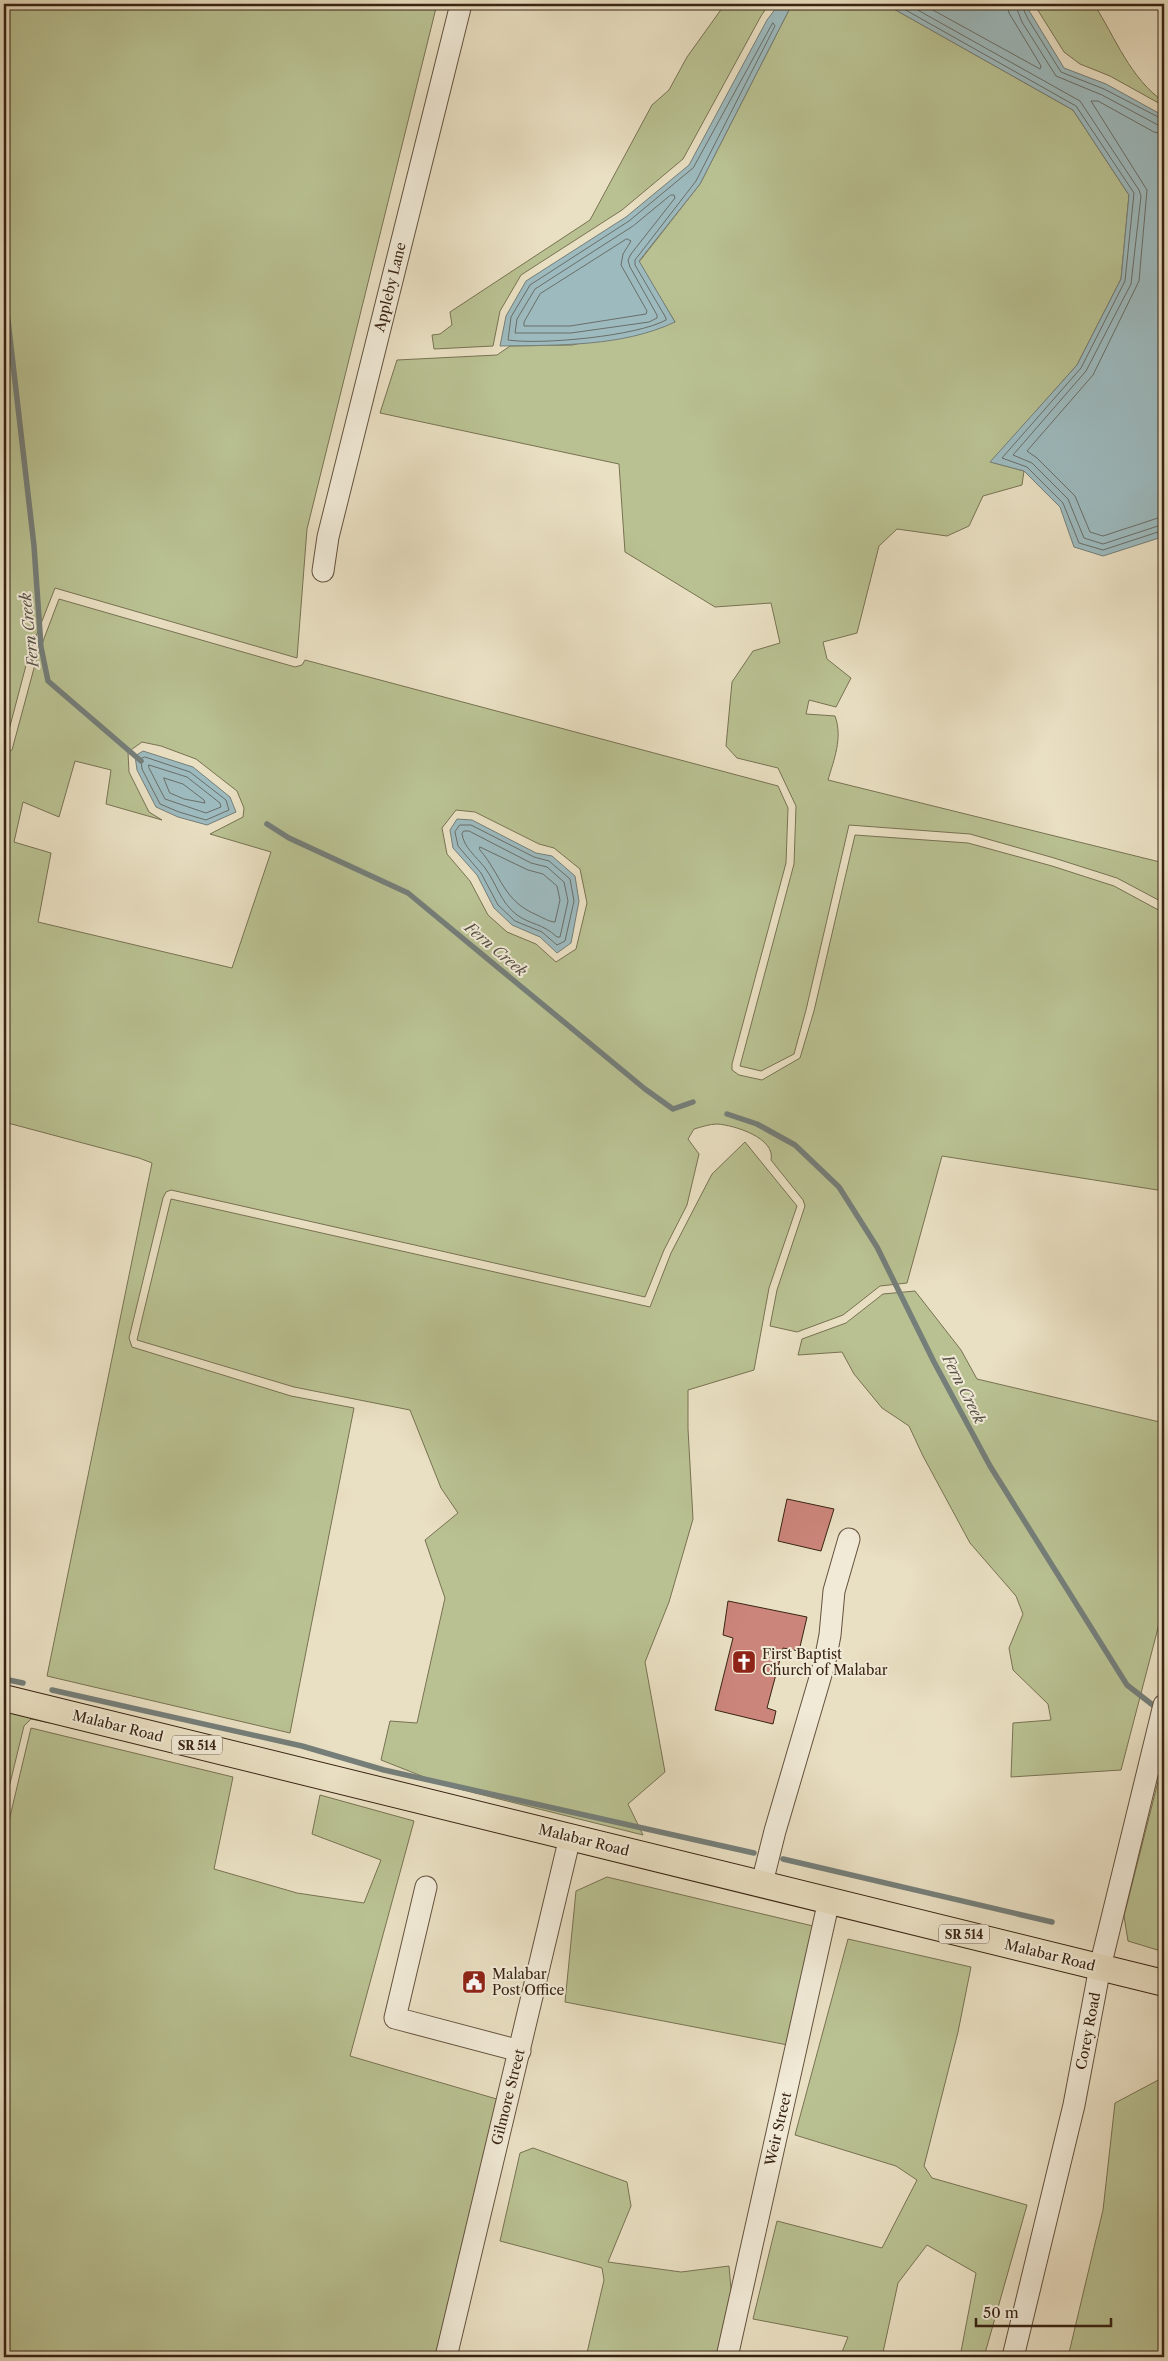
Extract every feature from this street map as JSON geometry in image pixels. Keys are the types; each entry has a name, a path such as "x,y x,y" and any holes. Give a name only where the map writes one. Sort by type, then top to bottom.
{"main road":[{"name":"Malabar Road","path":"4,1698 1164,1983"}],"street":[{"name":"Appleby Lane","path":"323,571 328,537 461,4"},
{"path":"762,1884 774,1831 825,1661 830,1635 834,1591 848,1539"},
{"name":"Corey Road","path":"1012,2357 1074,2105 1100,1967 1164,1705"},
{"name":"Gilmore Street","path":"446,2357 570,1836"},
{"path":"426,1888 395,2018 520,2051"},
{"name":"Weir Street","path":"727,2357 829,1900"}],"green space":[{"path":"4,4 437,4 307,529 297,658 55,588 29,654 5,745"},
{"path":"725,4 769,4 683,159 622,210 521,275 500,311 493,346 434,349 432,335 440,334 452,325 450,312 590,220 652,105 669,90 687,57"},
{"path":"818,4 885,4 1073,110 1129,195 1121,279 1077,365 991,462 1024,471 1022,485 983,496 969,526 947,536 897,529 879,546 857,633 823,642 827,659 851,678 836,707 809,700 806,714 835,716 837,724 837,748 828,780 1164,863 1164,903 1117,878 970,834 849,825 794,1054 761,1071 740,1066 794,864 796,806 778,768 737,758 726,746 732,682 753,651 780,643 771,603 715,607 625,552 619,464 380,413 397,360 497,355 510,346 572,345 675,322 639,262 700,184 790,8"},
{"path":"1034,4 1094,4 1124,57 1142,81 1164,102 1164,106 1110,76 1080,64 1064,52"},
{"path":"59,599 295,667 302,665 305,660 778,786 788,808 786,863 732,1064 732,1070 739,1075 762,1080 800,1058 814,1011 855,835 968,843 1052,866 1114,886 1164,913 1164,1191 942,1156 907,1283 880,1286 843,1315 797,1332 770,1326 777,1290 805,1206 803,1200 771,1160 771,1152 761,1139 743,1130 724,1125 711,1124 694,1129 688,1139 699,1154 687,1205 664,1250 645,1297 171,1190 166,1192 129,1338 132,1347 291,1396 354,1408 290,1733 47,1676 152,1163 4,1122 4,754 12,750 37,657","holes":["142,742 161,746 196,759 237,791 244,808 243,817 210,834 271,852 232,968 38,922 51,853 14,842 23,802 59,817 75,761 111,770 106,804 162,820 149,812 129,772 128,752","456,810 475,812 539,844 554,848 580,869 587,903 576,949 556,962 536,944 507,932 488,915 470,881 447,854 442,828"]},
{"path":"745,1142 797,1206 769,1288 754,1370 688,1390 688,1429 693,1519 669,1602 645,1662 665,1772 628,1804 643,1835 447,1786 381,1760 390,1721 417,1723 445,1598 425,1540 458,1513 441,1488 410,1410 294,1387 137,1340 171,1199 650,1307 671,1253 712,1174"},
{"path":"915,1291 961,1350 977,1379 1164,1423 1164,1605 1121,1770 1011,1777 1013,1723 1051,1720 1048,1704 1013,1670 1009,1648 1023,1614 1016,1596 970,1543 909,1426 882,1408 854,1374 842,1352 798,1355 802,1339 846,1323 883,1294"},
{"path":"4,1709 50,1720 50,1723 31,1719 24,1726 4,1808"},
{"path":"31,1728 233,1777 214,1869 297,1893 364,1903 381,1860 312,1834 320,1795 414,1821 350,2056 500,2100 438,2357 4,2357 4,1842"},
{"path":"1164,1758 1164,1952 1128,1941 1124,1916"},
{"path":"607,1877 813,1926 793,2046 565,2002 576,1891"},
{"path":"848,1939 971,1967 958,2032 924,2166 932,2178 1027,2205 984,2357 960,2357 976,2273 927,2245 898,2283 882,2357 840,2357 848,2337 753,2319 777,2221 882,2248 917,2180 896,2166 795,2135"},
{"path":"1164,2077 1164,2357 1068,2357 1103,2210 1115,2103"},
{"path":"533,2148 627,2182 631,2206 608,2262 681,2272 729,2266 732,2300 718,2357 586,2357 604,2280 602,2268 500,2241 520,2153"}],"water":[{"path":"779,4 818,4 790,8 700,184 639,261 675,322 655,330 612,340 567,345 500,346 506,316 526,281 626,217 689,165 767,20"},
{"path":"885,4 1025,4 1064,68 1106,84 1164,116 1164,534 1159,538 1103,556 1074,547 1060,507 1024,471 990,462 1077,365 1121,279 1129,195 1073,110"},
{"path":"143,751 193,767 230,797 236,812 207,825 178,817 156,807 137,770 135,756"},
{"path":"457,819 472,820 536,853 552,856 575,876 579,901 571,943 557,953 540,937 512,925 494,908 477,875 453,848 450,830"}],"building":[{"path":"787,1499 834,1509 821,1551 778,1541"},
{"path":"728,1601 807,1617 799,1651 783,1648 767,1708 776,1711 773,1724 715,1710 733,1638 723,1635"}],"waterway":[{"name":"Fern Creek","path":"4,286 34,546 41,647 48,681 141,761"},
{"name":"Fern Creek","path":"267,824 289,838 408,893 645,1089 673,1109 693,1102"},
{"name":"Fern Creek","path":"727,1114 757,1124 795,1145 839,1187 877,1247 934,1362 990,1466 1127,1685 1154,1706"},
{"path":"4,1679 23,1683"},
{"path":"52,1690 302,1746 384,1770 754,1853"},
{"path":"783,1859 1052,1922"}],"place":[{"name":"First Baptist Church of Malabar","path":"744,1662"},
{"name":"Malabar Post Office","path":"474,1982"}]}
